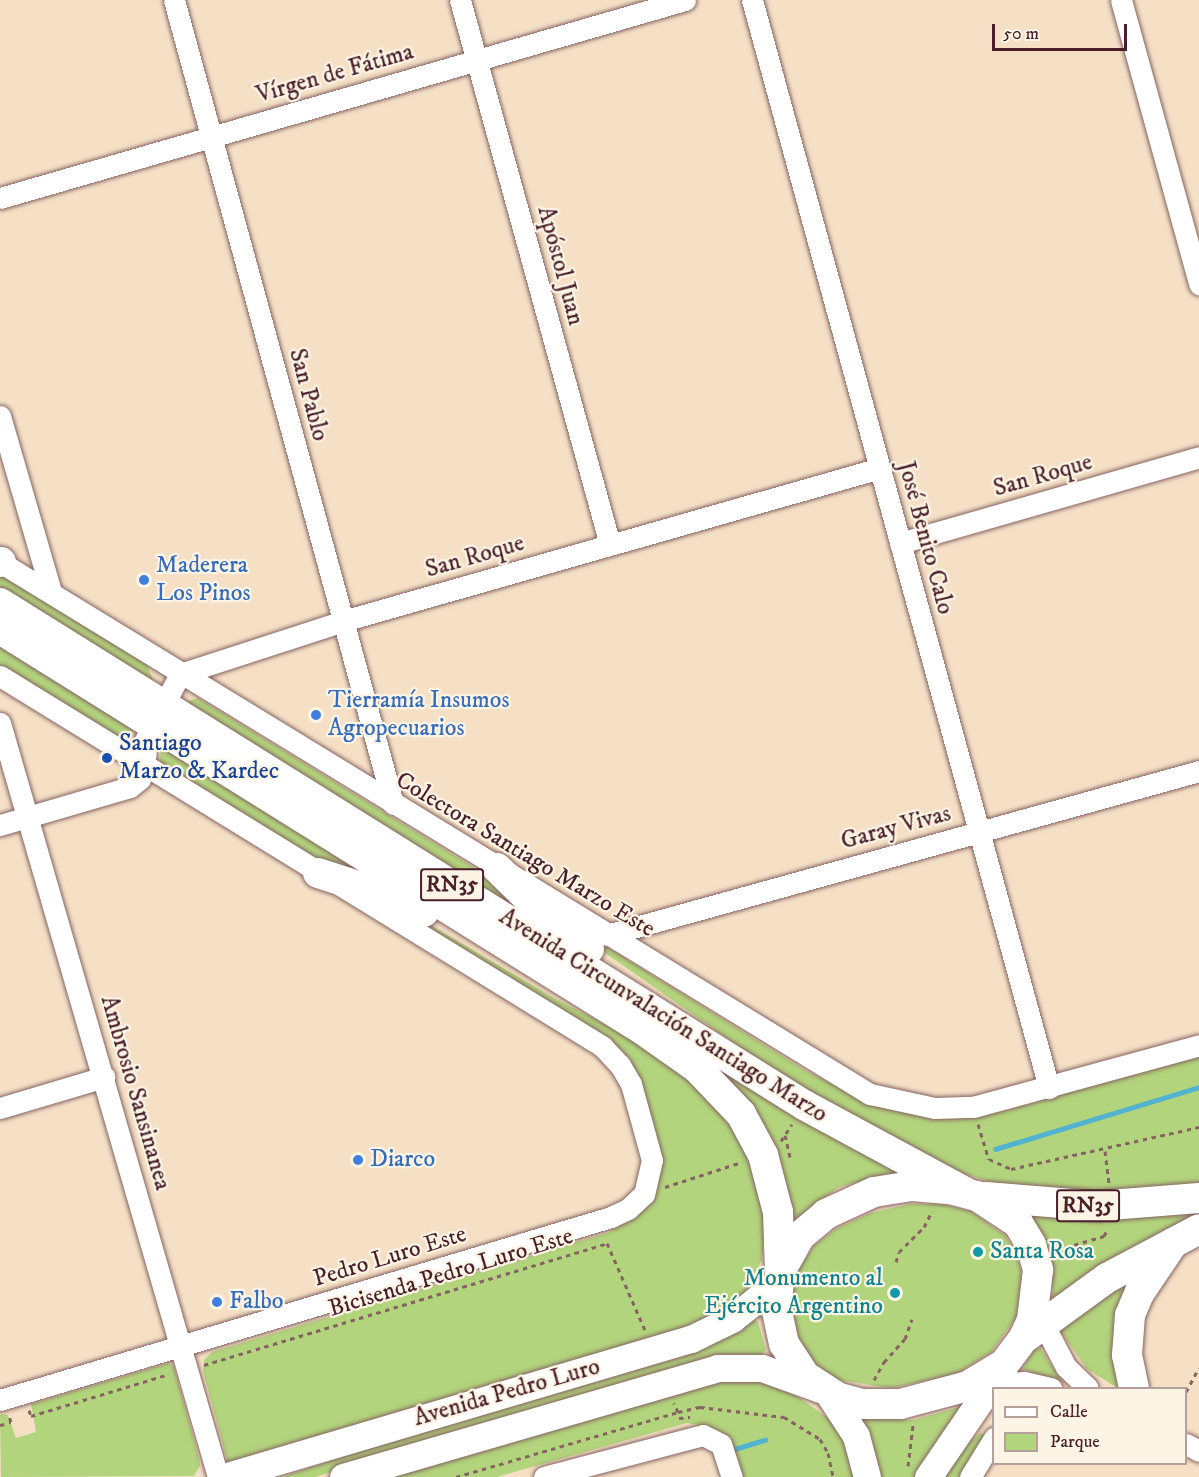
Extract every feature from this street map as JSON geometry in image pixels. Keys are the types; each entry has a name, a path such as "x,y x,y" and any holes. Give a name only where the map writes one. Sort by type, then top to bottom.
{"highway":[{"name":"Avenida Circunvalación Santiago Marzo","path":"0,603 159,715 643,1030 710,1078 749,1127 776,1198 779,1278"},
{"name":"Avenida Circunvalación Santiago Marzo","path":"0,629 159,715 855,1134 971,1194"},
{"path":"497,868 556,925 673,1008 741,1066"},
{"path":"318,873 410,904 554,989 643,1030"},
{"name":"RN35","path":"1187,1234 1107,1278 1028,1332 980,1385 929,1400 888,1405 862,1404 825,1392 797,1366 784,1344 776,1307 779,1278 800,1236 826,1214 849,1202 900,1187 937,1187 971,1194 1097,1206 1199,1198"},
{"name":"RN35","path":"971,1194 1010,1214 1026,1234 1038,1270 1028,1332"},
{"path":"1134,1387 1127,1355 1130,1315 1140,1292 1187,1234"}],"main road":[{"name":"Avenida Pedro Luro","path":"224,1477 691,1339 732,1319 779,1278"},
{"name":"Avenida Pedro Luro","path":"343,1477 717,1368 762,1368 825,1392"},
{"path":"934,1467 980,1385"},
{"path":"825,1392 856,1436 867,1477"},
{"path":"934,1467 974,1429 992,1420"}],"street":[{"name":"San Pablo","path":"174,0 393,804"},
{"name":"Apóstol Juan","path":"460,0 610,545"},
{"name":"Vírgen de Fátima","path":"0,198 685,0"},
{"name":"José Benito Calo","path":"752,0 1049,1088"},
{"path":"1121,0 1199,284"},
{"path":"0,416 51,592"},
{"name":"San Roque","path":"900,543 1199,457"},
{"name":"San Roque","path":"180,674 343,621 880,468"},
{"name":"Colectora Santiago Marzo Este","path":"0,562 870,1094 905,1103 954,1109 996,1103 1199,1045"},
{"path":"0,825 130,787 140,779 138,764 180,674"},
{"path":"0,676 138,764 612,1055 631,1084 649,1143 655,1188"},
{"name":"Ambrosio Sansinanea","path":"0,723 182,1346 218,1477"},
{"name":"Garay Vivas","path":"607,935 1199,771"},
{"path":"0,1108 104,1077"},
{"name":"Pedro Luro Este","path":"4,1408 182,1346 611,1218 655,1188"},
{"path":"1028,1332 1086,1387"},
{"path":"980,1385 1024,1382 1043,1387"},
{"path":"544,1477 693,1435 713,1438 721,1444 732,1477"},
{"path":"970,1477 992,1440"}],"path":[{"path":"976,1116 989,1159 1011,1169 1105,1150 1199,1127"},
{"path":"779,1143 794,1121"},
{"path":"1105,1150 1110,1193"},
{"path":"655,1188 752,1159"},
{"path":"925,1209 938,1209"},
{"path":"896,1262 899,1252 929,1221 932,1209"},
{"path":"1049,1252 1104,1236 1109,1226"},
{"name":"Bicisenda Pedro Luro Este","path":"202,1366 607,1243 650,1341"},
{"path":"874,1380 884,1362 905,1339 912,1319"},
{"path":"1187,1389 1199,1368"},
{"path":"29,1410 31,1416 175,1372"},
{"path":"867,1379 881,1381"},
{"path":"673,1399 678,1412"},
{"path":"456,1477 700,1407 784,1417 820,1439 828,1453 833,1477"},
{"path":"0,1425 10,1422 4,1408"},
{"path":"907,1477 913,1420"}],"green space":[{"path":"0,575 147,664 154,683 0,594"},
{"path":"0,641 135,730 123,737 111,735 0,666"},
{"path":"198,698 473,867 559,934 183,703"},
{"path":"161,746 394,888 317,861 160,763"},
{"path":"393,903 556,999 636,1040 702,1086 748,1147 766,1215 762,1260 743,1296 699,1324 228,1463 203,1371 204,1360 212,1352 607,1233 637,1216 658,1184 661,1155 656,1133 638,1078 623,1051 391,906"},
{"path":"570,924 806,1071 875,1105 897,1111 950,1119 1005,1111 1199,1054 1199,1185 1097,1194 994,1183 949,1169 801,1090 568,927"},
{"path":"708,1061 896,1172 839,1187 793,1221"},
{"path":"910,1204 941,1204 970,1211 1006,1236 1017,1256 1022,1276 1016,1318 991,1352 956,1374 891,1388 838,1380 816,1366 797,1338 791,1311 797,1271 814,1246 836,1229 870,1213"},
{"path":"1199,1209 1199,1217 1053,1300 1051,1258 1032,1216"},
{"path":"1133,1273 1119,1387 1116,1387 1087,1369 1059,1329"},
{"path":"752,1319 758,1322 766,1350 761,1355 695,1364 315,1477 282,1477"},
{"path":"1040,1348 1062,1382 1022,1369 1035,1349"},
{"path":"169,1363 174,1367 199,1458 200,1466 194,1476 1,1477 0,1414 8,1415 16,1438 36,1432 31,1404"},
{"path":"759,1381 794,1394 835,1423 858,1477 741,1477 733,1447 707,1427 687,1423 497,1477 373,1477 701,1382"},
{"path":"960,1407 916,1477 876,1477 861,1418 913,1420"},
{"path":"980,1433 985,1435 962,1477 939,1477 962,1448"}],"waterway":[{"path":"995,1149 1199,1087"},
{"path":"728,1451 765,1440"}],"place":[{"name":"Maderera Los Pinos","path":"144,580"},
{"name":"Tierramía Insumos Agropecuarios","path":"316,715"},
{"name":"Santiago Marzo & Kardec","path":"107,758"},
{"name":"Diarco","path":"358,1160"},
{"name":"Santa Rosa","path":"978,1252"},
{"name":"Monumento al Ejército Argentino","path":"895,1293"},
{"name":"Falbo","path":"217,1302"}]}
